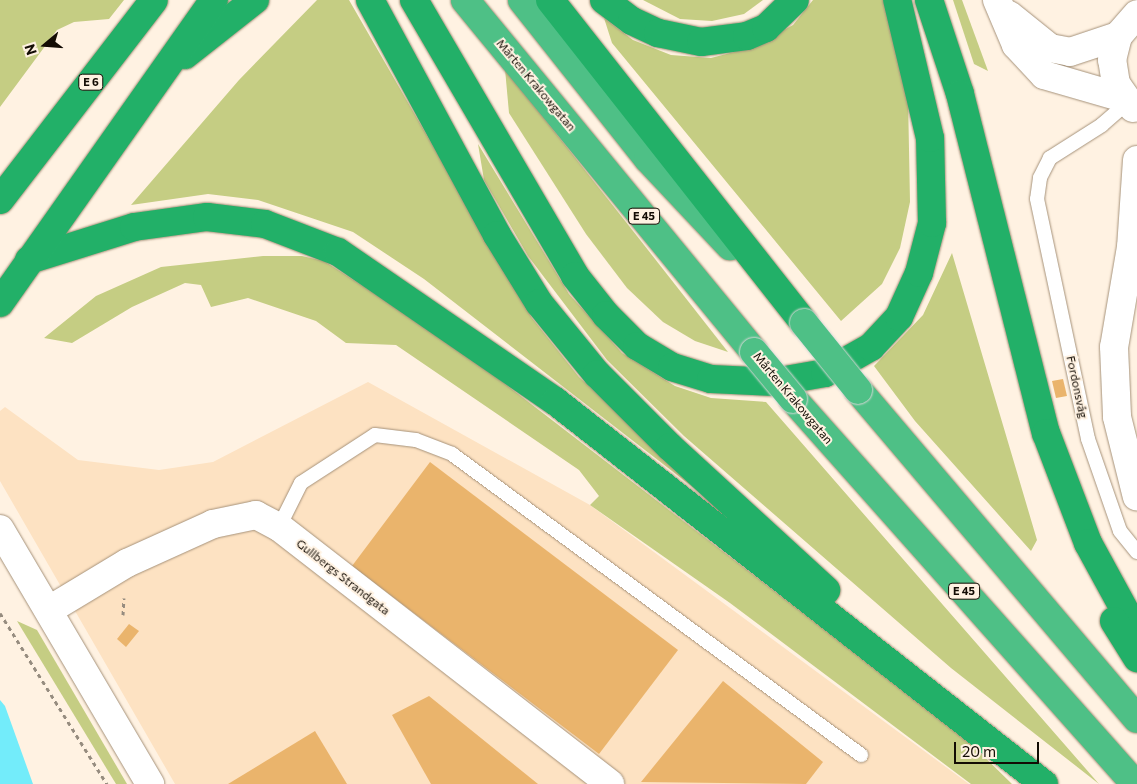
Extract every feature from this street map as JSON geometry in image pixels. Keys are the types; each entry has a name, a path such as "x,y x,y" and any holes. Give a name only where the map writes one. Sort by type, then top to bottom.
{"highway":[{"name":"E 6","path":"0,200 154,0"},
{"path":"0,302 214,0"},
{"path":"166,69 255,0"},
{"path":"370,0 492,226 544,310 597,374 670,447 960,714"},
{"path":"414,0 575,276 606,315 637,346 672,367 711,379 774,382 825,373 871,347 899,317 919,273 932,223 930,138 897,0"},
{"name":"Mårten Krakowgatan","path":"465,0 793,399 1134,784"},
{"path":"522,0 648,159 804,323"},
{"path":"550,0 858,390 1137,719"},
{"path":"604,0 632,21 658,33 701,42 747,36 766,28 795,0"},
{"path":"929,0 960,94 996,231 1033,392 1065,492 1137,633"},
{"path":"28,260 134,227 207,217 265,224 338,252 554,401 960,714 1044,784"},
{"path":"996,231 1031,411 1060,504 1120,633 1137,658"}],"street":[{"path":"999,3 1029,35 1050,48 1070,52 1127,18"},
{"path":"999,3 1016,45 1044,75 1129,104"},
{"path":"1127,18 1112,68 1129,104"},
{"path":"1137,160 1134,241 1114,346 1117,417 1137,497"},
{"name":"Gullbergs Strandgata","path":"49,610 127,563 213,524 256,515 279,527 610,784"},
{"path":"0,529 150,784"}],"lane":[{"name":"Fordonsvåg","path":"1129,104 1050,158 1040,178 1038,220 1067,336 1088,439 1120,531 1137,552"},
{"path":"279,527 301,483 375,435 416,440 452,454 861,755"}],"path":[{"path":"0,613 107,784"}],"shaded area":[{"path":"368,382 590,505 969,784 175,784 0,481 0,411 5,407 78,460 159,470 213,462"}],"green space":[{"path":"0,0 124,0 109,19 74,22 57,30 0,107"},
{"path":"317,0 349,0 532,318 579,377 725,512 424,279 353,232 258,200 208,194 131,205 239,80"},
{"path":"643,0 763,0 744,14 712,21 680,19"},
{"path":"813,0 887,0 908,97 910,202 900,248 882,284 841,321 612,43 604,18 633,40 671,55 711,58 753,47 793,25"},
{"path":"953,0 962,0 988,71 974,64"},
{"path":"505,69 728,352 695,341 663,322 627,288 586,234 509,113"},
{"path":"478,144 569,294 622,353 675,386 711,398 766,402 1099,784 951,668 684,436 607,360 528,256 484,180"},
{"path":"952,253 1037,540 1031,551 915,421 874,366 923,315"},
{"path":"263,256 302,256 324,261 453,344 963,736 1012,784 971,784 730,603 590,505 599,496 579,470 396,345 346,343 316,321 248,298 211,307 201,285 185,283 132,307 72,343 44,338 96,296 161,267"},
{"path":"17,621 37,630 127,784 116,784"}],"water":[{"path":"0,700 5,706 33,784 0,784"}],"building":[{"path":"1063,379 1067,396 1056,398 1052,381"},
{"path":"430,462 678,650 599,754 352,566"},
{"path":"129,624 139,631 126,647 117,639"},
{"path":"723,681 823,762 806,784 641,782"},
{"path":"429,696 538,784 431,784 392,715"},
{"path":"315,731 347,784 228,784"}]}
